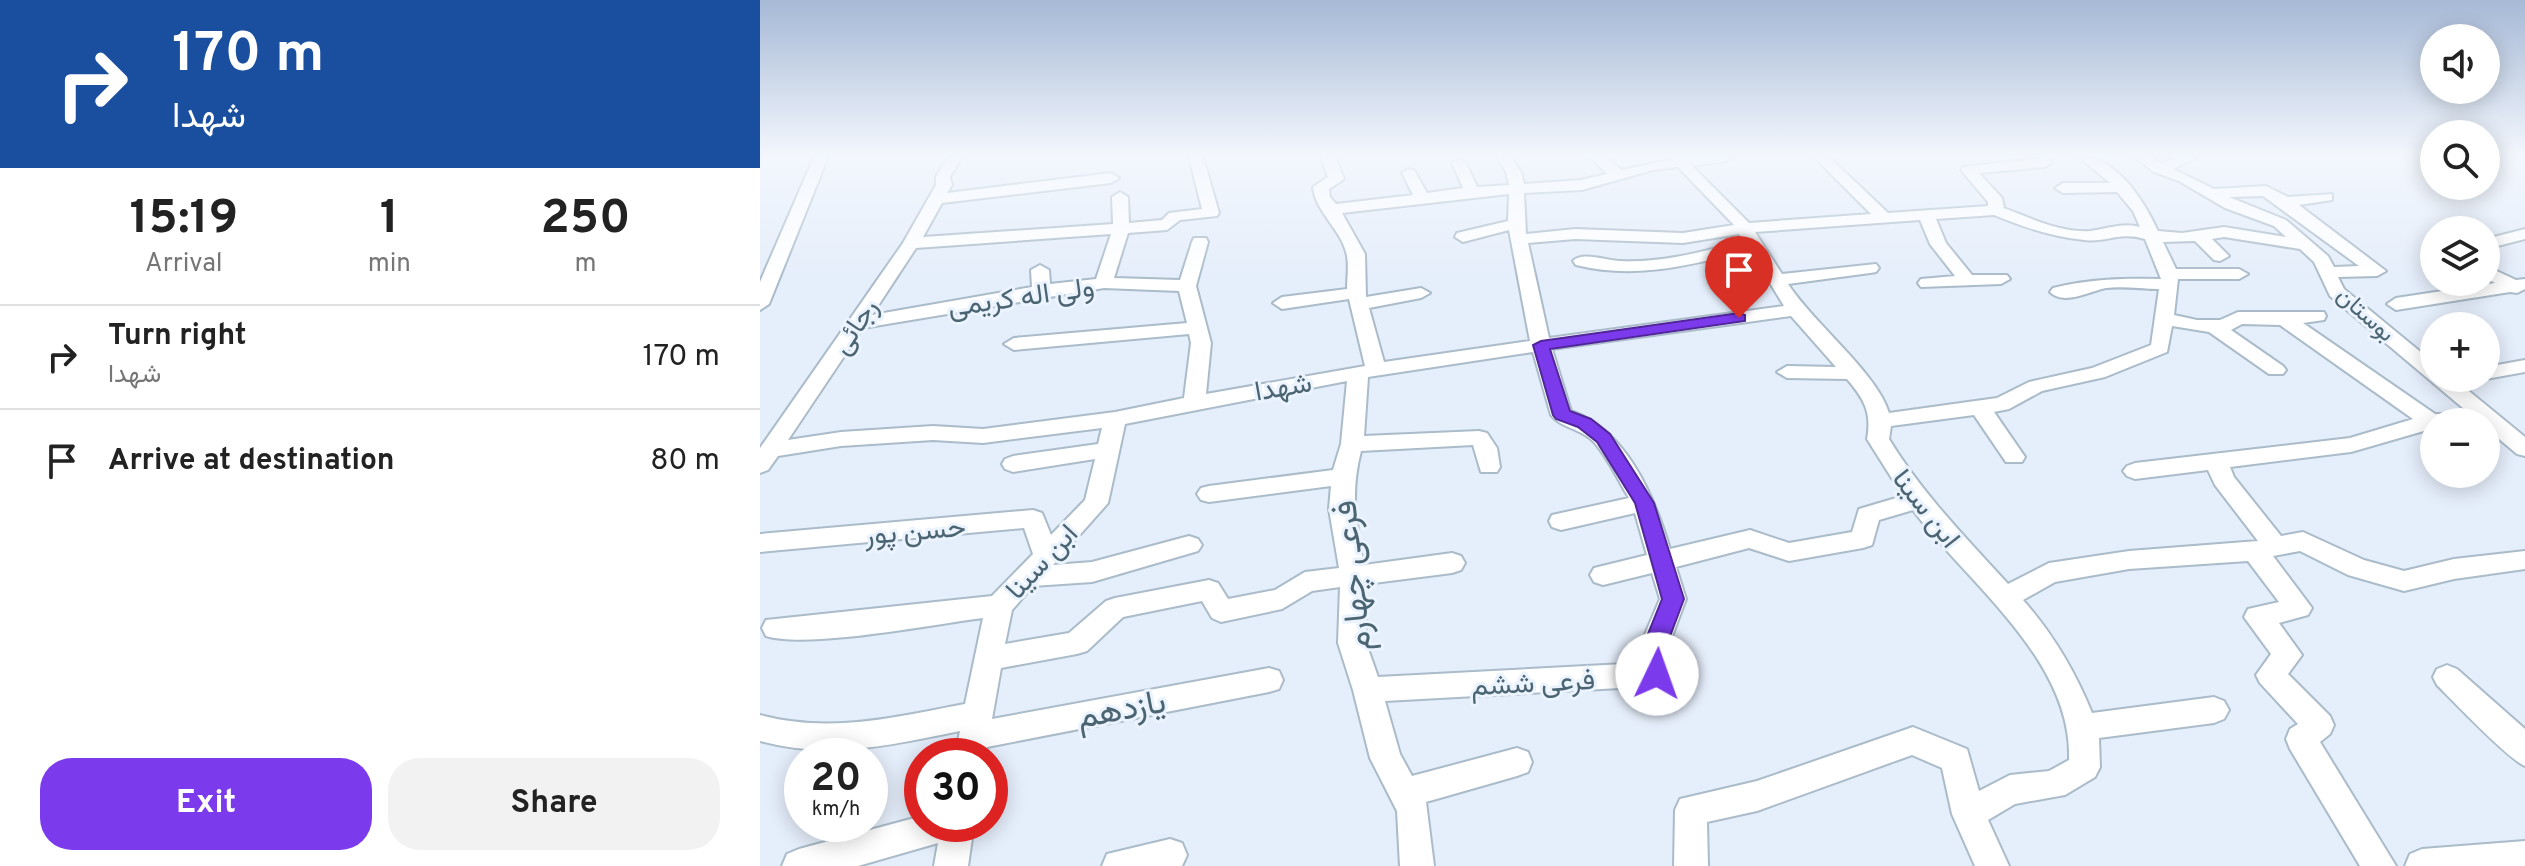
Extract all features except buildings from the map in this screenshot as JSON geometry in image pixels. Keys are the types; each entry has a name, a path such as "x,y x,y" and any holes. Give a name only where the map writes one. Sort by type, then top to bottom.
{"street":[{"path":"760,304 804,197"},
{"name":"رجائی","path":"765,457 911,243 937,197"},
{"path":"1104,283 1121,228 1120,197"},
{"path":"911,243 1167,225 1175,216 1211,213 1207,197"},
{"path":"1322,197 1332,209 1434,197"},
{"name":"فرعی ششم","path":"1368,690 1657,674 1657,639 1673,599 1644,503 1603,438 1584,423 1562,415 1541,345 1518,231 1519,197"},
{"name":"ابن سینا","path":"1712,197 1749,236 1796,310 1874,397 1881,421 1878,439 1915,501 2006,597 2057,665 2083,727 2084,767 2054,785 2010,790 1968,814"},
{"path":"1863,197 1883,217"},
{"path":"1993,197 1996,210"},
{"path":"1881,421 2002,404 2036,386 2098,373 2160,348 2169,279 2138,197"},
{"name":"بوستان","path":"2221,197 2231,205 2280,223 2322,260 2336,292 2420,361"},
{"path":"2277,197 2377,271 2327,272"},
{"path":"2285,202 2324,197"},
{"name":"فرعی چهارم","path":"1332,209 1356,254 1367,372 1343,477 1341,509 1353,576 1352,643 1368,690 1385,758 1413,809 1415,865"},
{"path":"1463,237 1518,231 1683,238 1749,236 1883,217 1996,210 2050,230 2087,236 2128,229 2153,236 2224,232 2305,245"},
{"path":"1926,214 1938,244 1967,280"},
{"path":"2500,240 2525,234"},
{"path":"2198,235 2220,256"},
{"path":"1582,261 1609,268 1685,261 1749,236"},
{"path":"1194,403 1201,343 1187,286 1200,242"},
{"path":"760,252 783,249"},
{"path":"1777,280 1870,268"},
{"path":"1040,270 1041,291"},
{"path":"2059,292 2089,289 2099,283 2239,274"},
{"path":"2500,278 2521,288"},
{"path":"1927,283 2001,279"},
{"name":"ولی اله کریمی","path":"857,323 1104,283 1187,286"},
{"path":"2396,304 2521,288"},
{"path":"1282,303 1421,293"},
{"name":"شهدا","path":"765,457 841,439 933,433 983,436 1115,419 1367,372 1796,310"},
{"path":"2166,319 2224,326 2238,318 2285,320 2317,316"},
{"path":"2285,320 2420,414"},
{"path":"2213,326 2276,370"},
{"path":"1014,344 1197,328"},
{"path":"2500,370 2525,366"},
{"path":"1787,372 1850,373"},
{"path":"2457,392 2476,408"},
{"path":"1980,407 2014,457"},
{"name":"ابن سینا","path":"973,736 999,606 1096,503 1115,419"},
{"path":"2135,471 2351,445 2420,424"},
{"path":"2500,428 2525,449"},
{"path":"1352,444 1479,438 1486,448 1489,467"},
{"path":"1013,464 1107,450"},
{"path":"2217,461 2223,479 2299,608 2258,617 2288,655 2270,675 2319,725 2301,739 2379,866"},
{"path":"1209,494 1343,477"},
{"path":"1603,575 1750,539 1789,552 1863,539 1868,515 1915,501"},
{"path":"1561,521 1644,503"},
{"name":"حسن پور","path":"760,543 1033,519 1046,555"},
{"path":"2006,597 2049,573 2129,560 2265,549 2303,541 2357,568 2404,581 2454,569 2525,560"},
{"path":"1026,577 1092,572 1189,545"},
{"path":"988,659 1077,643 1115,608 1209,590 1221,611 1282,599 1305,582 1452,563"},
{"path":"776,628 817,628 999,606"},
{"path":"2447,677 2521,738"},
{"name":"یازدهم","path":"760,728 773,733 839,738 973,736 1269,680"},
{"path":"2083,727 2214,710"},
{"path":"1691,866 1691,810 1757,796 1913,741 1956,759 1968,814 1992,866"},
{"path":"1405,793 1517,762"},
{"path":"799,866 904,837"},
{"path":"951,866 955,842"},
{"path":"1119,866 1170,855"},
{"path":"2422,866 2525,858"}],"route":[{"path":"1657,674 1657,639 1673,599 1644,503 1603,438 1584,423 1562,415 1541,345 1739,318"}]}
